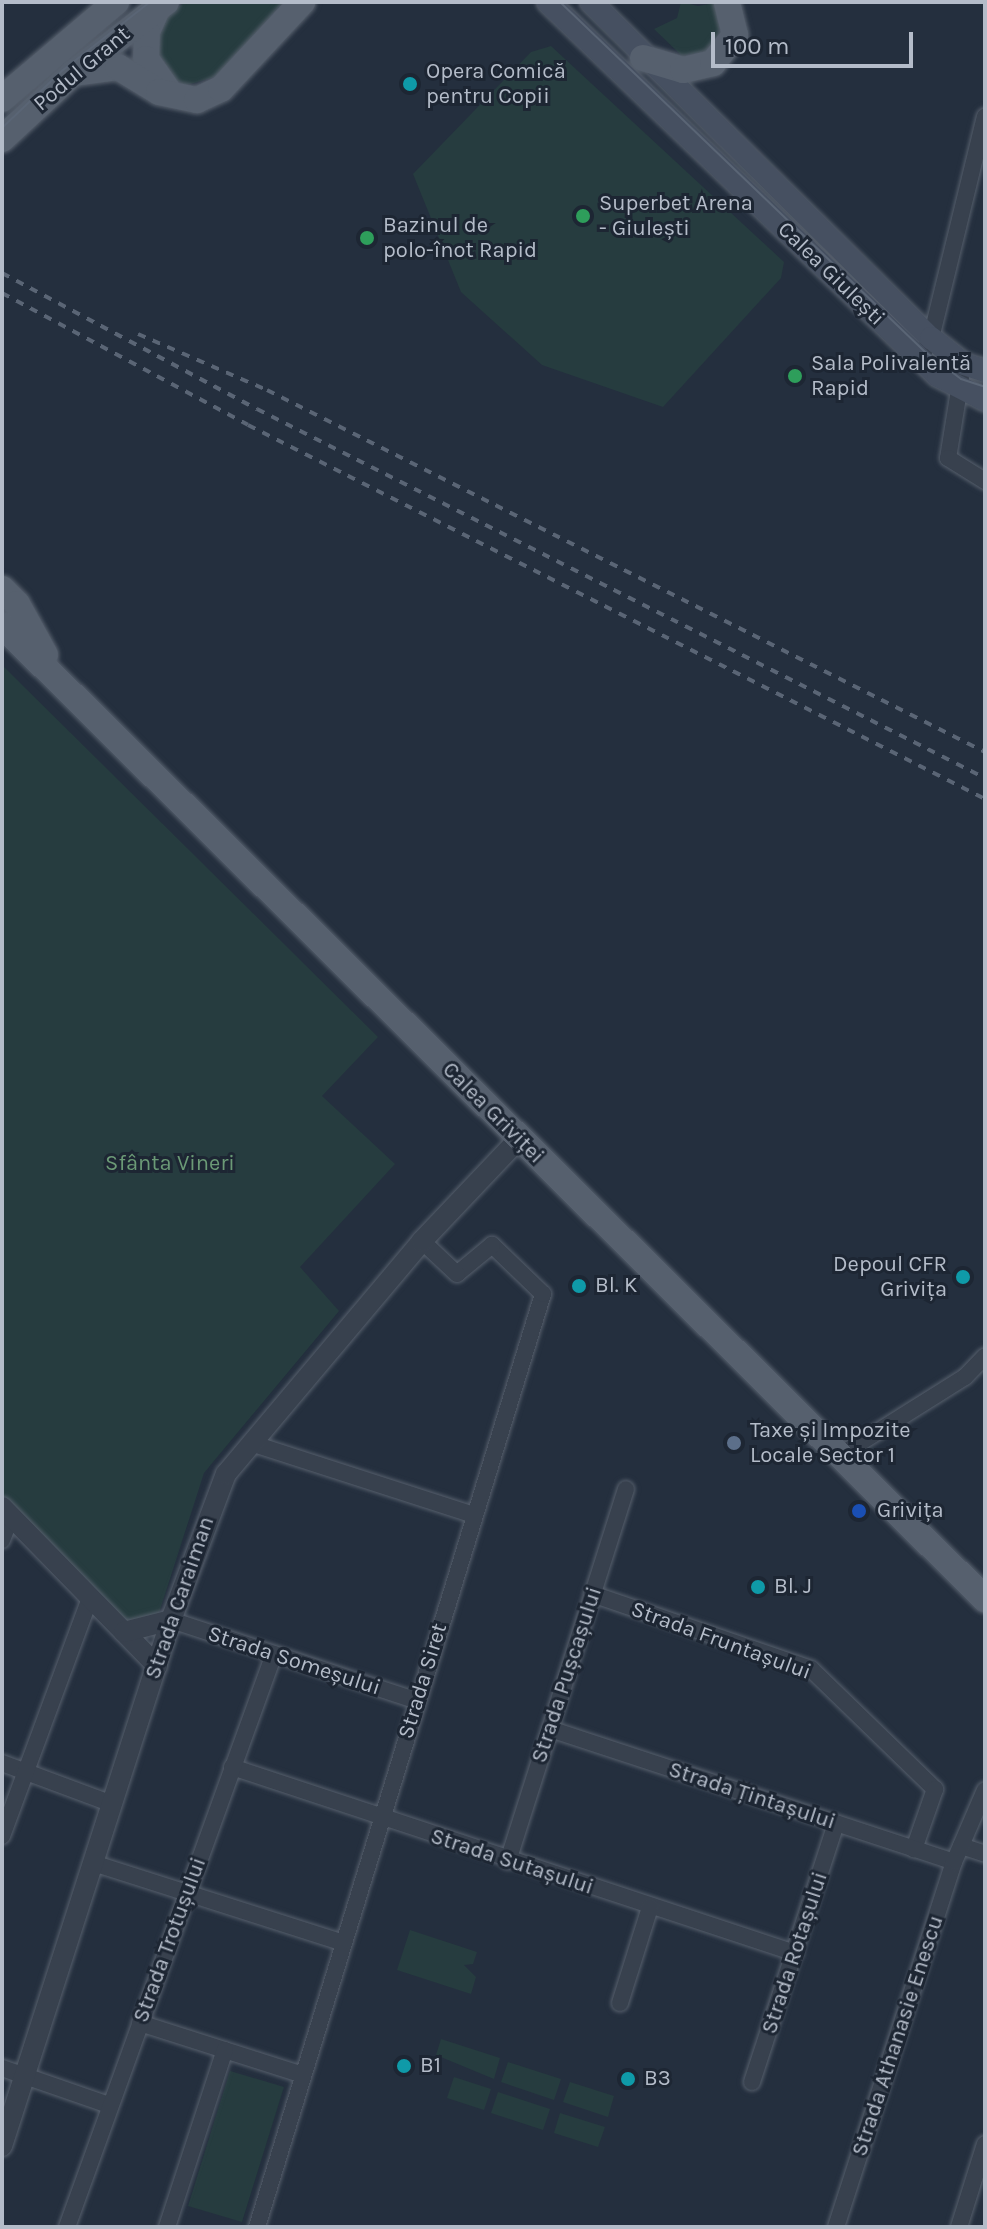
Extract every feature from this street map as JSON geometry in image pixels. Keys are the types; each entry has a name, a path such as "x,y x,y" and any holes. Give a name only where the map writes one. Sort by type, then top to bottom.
{"main road":[{"name":"Podul Grant","path":"2,99 116,2"},
{"path":"73,73 118,67 175,98 197,100 221,89 302,2"},
{"name":"Calea Giulești","path":"548,2 914,353 959,390 985,400"},
{"name":"Calea Giulești","path":"591,2 643,58 931,338 974,368"},
{"path":"643,58 683,70 713,63 735,35 727,2"},
{"name":"Podul Grant","path":"2,139 73,73 162,5"},
{"path":"162,5 147,32 146,59 175,98"},
{"path":"2,589 17,604 59,679"},
{"name":"Calea Griviței","path":"2,625 518,1140 985,1599"}],"street":[{"path":"914,353 924,351 931,338 985,117"},
{"path":"974,368 959,390 948,458 985,481"},
{"name":"Strada Caraiman","path":"2,2146 171,1620 212,1503 226,1474 422,1241 518,1140"},
{"name":"Strada Siret","path":"257,2227 543,1294 492,1245 457,1274 422,1241"},
{"path":"839,1456 965,1377 985,1356"},
{"path":"251,1443 474,1515"},
{"name":"Strada Pușcașului","path":"508,1861 626,1489"},
{"path":"2,1540 7,1512"},
{"path":"7,1512 157,1666"},
{"name":"Strada Fruntașului","path":"592,1594 811,1669 935,1789 914,1849"},
{"path":"2,1836 90,1598"},
{"path":"124,1632 171,1620"},
{"name":"Strada Someșului","path":"171,1620 418,1701"},
{"name":"Strada Trotușului","path":"67,2227 274,1654"},
{"name":"Strada Țintașului","path":"550,1729 954,1862"},
{"path":"2,1763 112,1804"},
{"name":"Strada Sutașului","path":"232,1767 508,1861 795,1953"},
{"name":"Strada Athanasie Enescu","path":"836,2227 954,1862 985,1790"},
{"name":"Strada Rotașului","path":"752,2082 836,1823"},
{"path":"961,1846 985,1854"},
{"path":"93,1863 343,1943"},
{"path":"620,2003 650,1907"},
{"path":"140,2023 303,2075"},
{"path":"171,2226 225,2050"},
{"path":"2,2068 109,2105"},
{"path":"959,2227 985,2144"}],"green space":[{"path":"185,2 284,2 215,77 187,85 172,81 153,54 164,18"},
{"path":"681,2 698,6 721,2 719,49 682,56 654,29 677,18"},
{"name":"Superbet Arena - Giulești","path":"551,46 784,262 781,278 663,407 542,365 461,292 413,174 531,52"},
{"name":"Sfânta Vineri","path":"2,665 378,1037 322,1096 395,1164 300,1267 339,1311 204,1473 158,1616 125,1623 2,1498"},
{"path":"410,1930 477,1952 473,1964 464,1965 476,1977 471,1994 397,1970"},
{"path":"441,2039 500,2058 494,2079 436,2055"},
{"path":"508,2062 561,2079 554,2100 501,2082"},
{"path":"230,2071 284,2087 242,2222 188,2206"},
{"path":"454,2077 491,2089 484,2110 447,2098"},
{"path":"570,2082 614,2096 608,2117 563,2102"},
{"path":"498,2092 550,2109 543,2130 491,2113"},
{"path":"560,2113 605,2127 598,2147 554,2133"}],"tram line":[{"path":"2,128 63,70 150,2"},
{"path":"560,2 924,351 961,379 985,387"}],"railway":[{"path":"2,273 257,409 985,778"},
{"path":"2,293 248,425 985,799"},
{"path":"138,334 267,390 985,752"}],"place":[{"name":"Opera Comică pentru Copii","path":"410,84"},
{"name":"Superbet Arena - Giulești","path":"583,216"},
{"name":"Bazinul de polo-înot Rapid","path":"367,238"},
{"name":"Sala Polivalentă Rapid","path":"795,376"},
{"name":"Depoul CFR Grivița","path":"963,1277"},
{"name":"Bl. K","path":"579,1286"},
{"name":"Taxe și Impozite Locale Sector 1","path":"734,1443"},
{"name":"Grivița","path":"859,1511"},
{"name":"Bl. J","path":"758,1587"},
{"name":"B1","path":"404,2066"},
{"name":"B3","path":"628,2079"}]}
